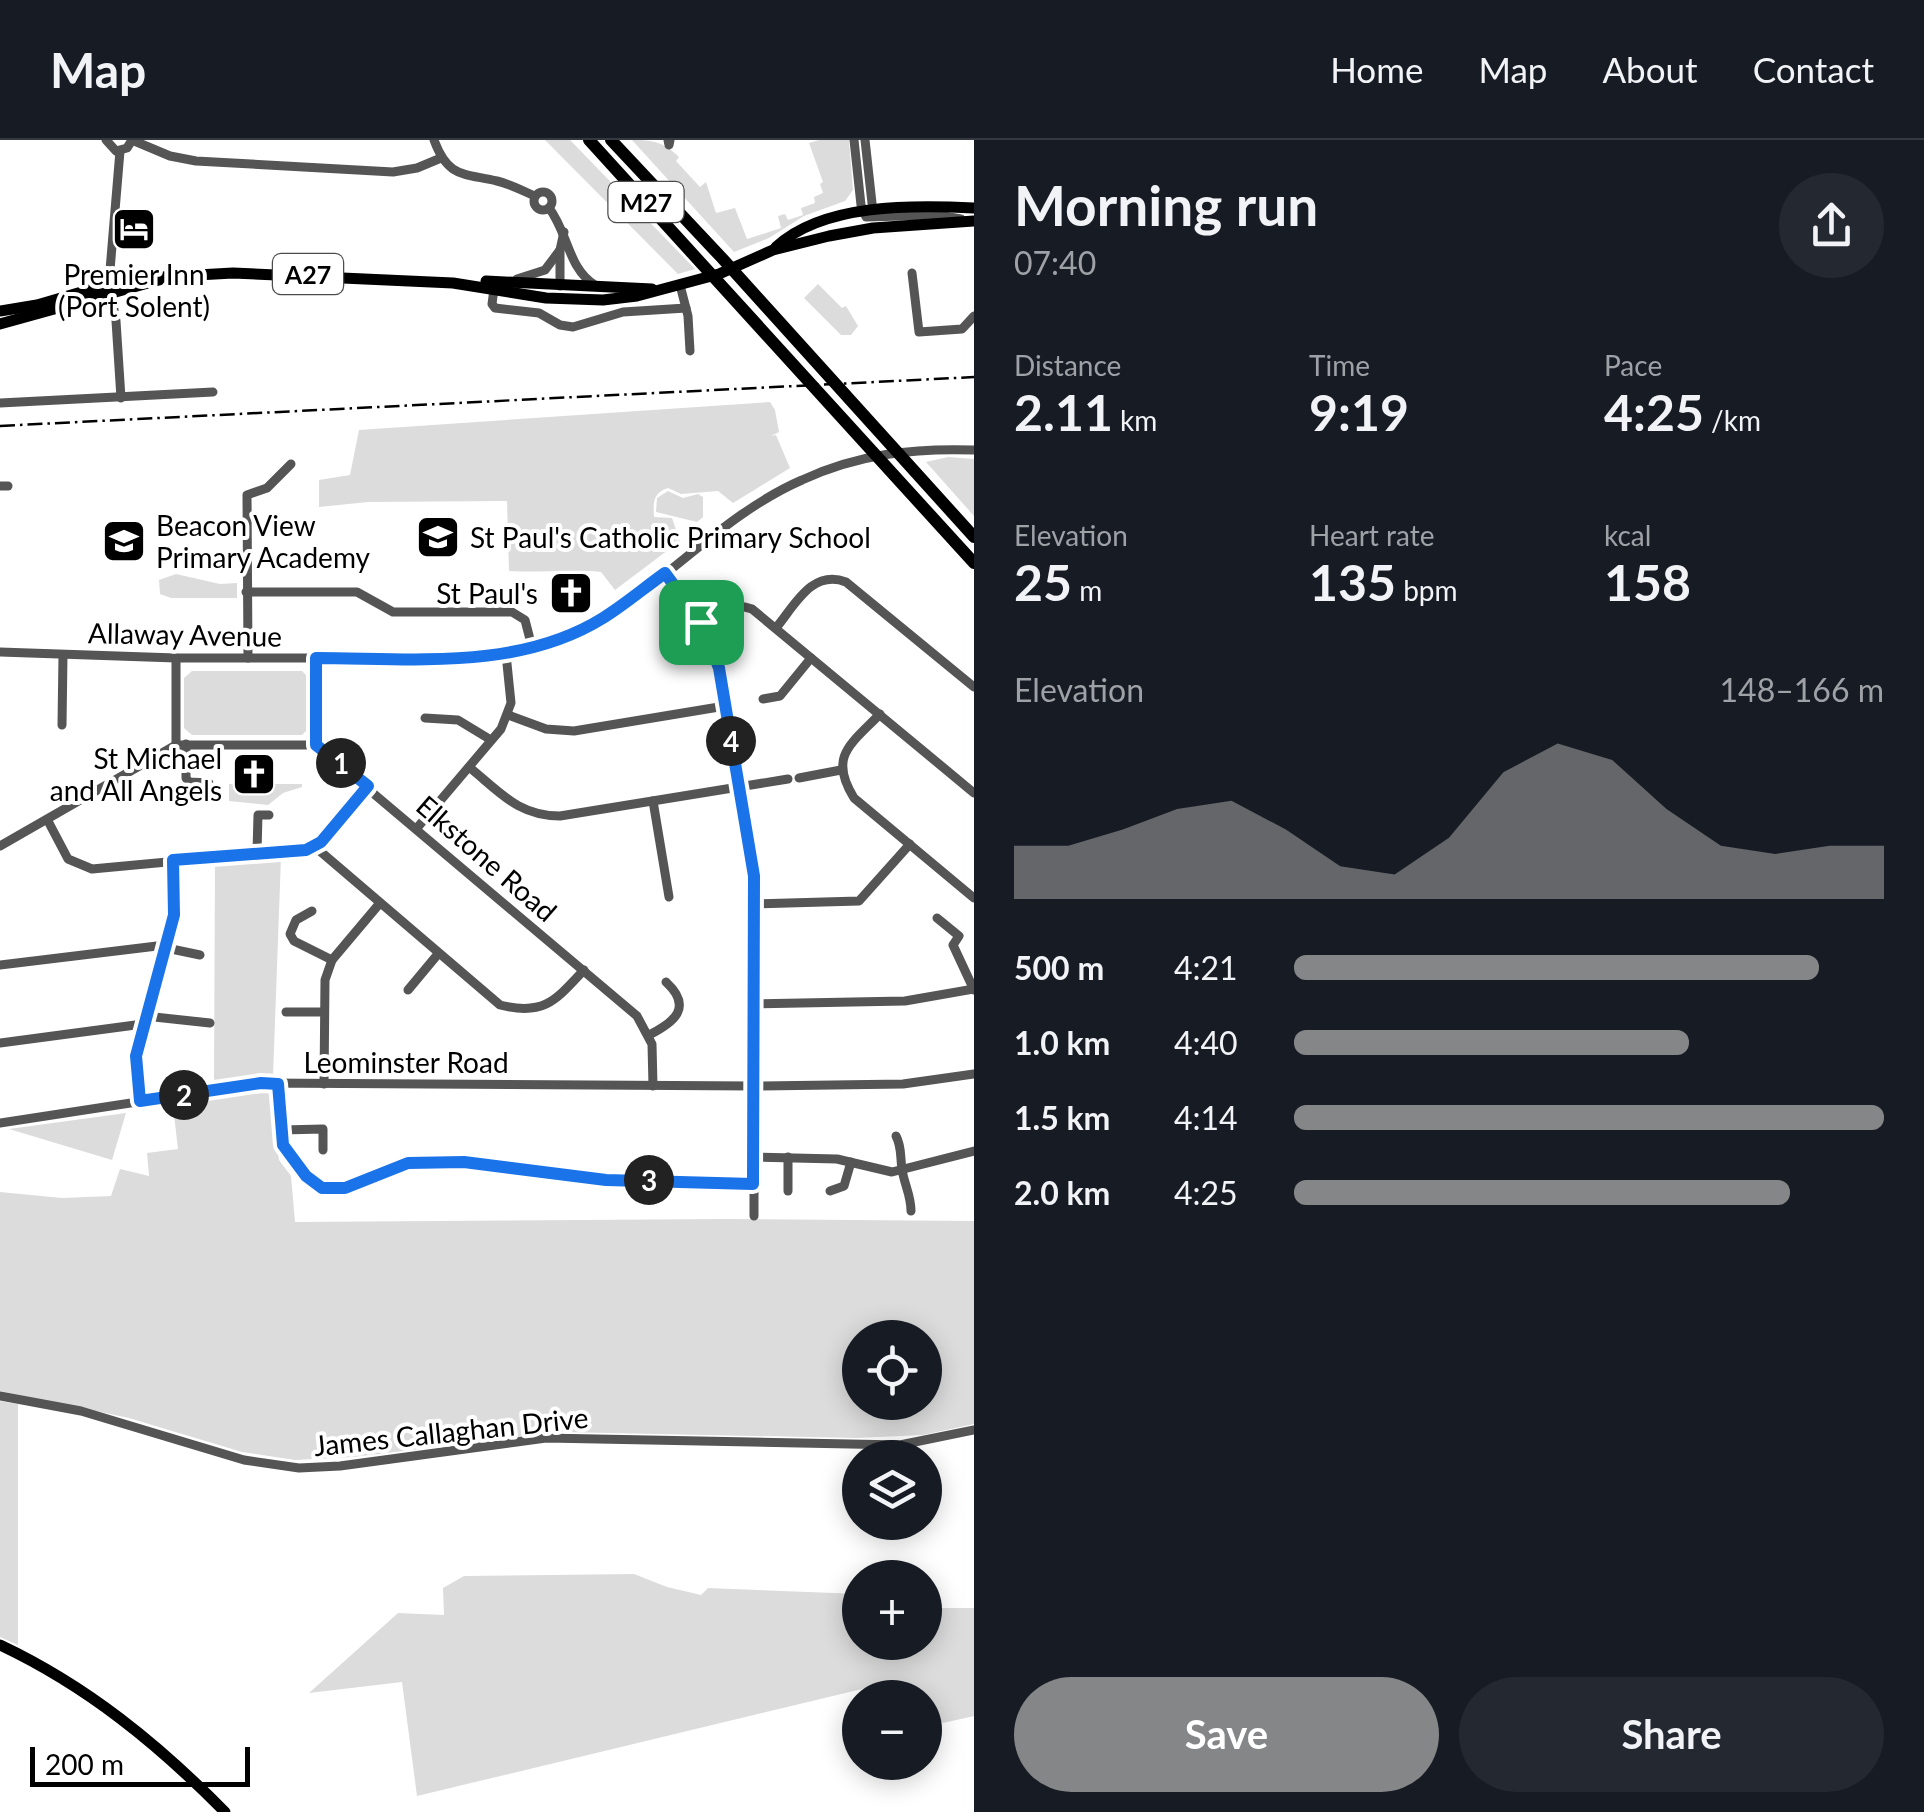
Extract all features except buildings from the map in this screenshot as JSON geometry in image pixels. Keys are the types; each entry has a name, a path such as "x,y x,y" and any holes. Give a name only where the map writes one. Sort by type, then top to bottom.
{"highway":[{"name":"M27","path":"588,140 974,563"},
{"name":"M27","path":"611,140 974,537"}],"main road":[{"name":"A27","path":"773,250 784,239 810,227 869,213 974,208"},
{"name":"A27","path":"0,311 163,278 254,273 494,284 630,297 719,274 773,250 858,230 974,221"},
{"name":"A27","path":"0,324 109,288"},
{"name":"A27","path":"563,291 656,289"},
{"path":"0,1645 28,1658 118,1715 175,1762 225,1812"}],"street":[{"path":"106,140 110,147 120,151 132,140 179,158 313,168 393,172 441,158"},
{"path":"434,140 441,158 462,175 502,182 535,196 538,208 549,208 564,232 563,291"},
{"path":"854,140 860,192 869,213"},
{"path":"858,230 869,213 865,140"},
{"path":"120,151 109,288 116,321 121,398"},
{"path":"810,227 852,205 860,192"},
{"path":"869,213 948,216 974,221"},
{"path":"565,250 545,270 494,284 495,308 538,314 573,327 624,312 686,308"},
{"path":"565,250 580,274 602,288"},
{"path":"912,273 919,332 962,330 974,316"},
{"path":"680,285 690,351"},
{"path":"0,402 213,392"},
{"name":"Allaway Avenue","path":"0,652 176,658 468,658 506,654 556,640 603,618 748,512 800,480 844,464 919,448 974,450"},
{"path":"248,658 248,495 262,492 292,464"},
{"path":"665,573 701,622 719,668 754,876 754,1216"},
{"path":"776,628 813,584 824,578 836,578 846,582 974,686"},
{"path":"246,592 357,592 393,612 512,612 525,620 532,647"},
{"path":"701,622 724,607 744,606 776,628 974,792"},
{"path":"417,828 492,740 508,714 511,687 506,654"},
{"path":"62,725 63,655"},
{"path":"176,658 186,778 189,782 208,782"},
{"path":"0,846 181,744 316,745 316,658"},
{"path":"763,699 780,696 811,658"},
{"path":"508,714 546,729 574,731 726,706"},
{"path":"880,714 843,753 841,770 854,798 974,898"},
{"path":"425,718 458,720 492,740"},
{"name":"Elkstone Road","path":"316,745 637,1016 649,1036"},
{"path":"469,767 516,806 541,816 841,770"},
{"path":"48,821 68,859 84,868 314,846 368,786"},
{"path":"653,801 669,898"},
{"path":"257,852 258,815 268,815"},
{"path":"755,904 859,902 910,844"},
{"path":"314,846 500,1005 519,1010 539,1008 555,1001 584,970"},
{"path":"140,1101 136,1056 174,915 173,860"},
{"path":"324,1084 325,980 332,960 380,903"},
{"path":"312,911 296,920 290,934 294,941 332,960"},
{"path":"754,1004 906,1001 974,990 953,945 959,936 937,918"},
{"path":"0,965 156,946 200,955"},
{"path":"408,990 438,954"},
{"path":"653,1086 649,1036 673,1022 679,1010 676,991 666,982"},
{"path":"286,1012 324,1012"},
{"path":"0,1043 144,1020 210,1023"},
{"name":"Leominster Road","path":"0,1123 261,1083 754,1086 903,1084 974,1074"},
{"path":"278,1084 288,1154 314,1184 334,1190 408,1163 464,1162 606,1180 753,1184"},
{"path":"282,1130 323,1128 324,1150"},
{"path":"896,1136 911,1210"},
{"path":"753,1156 851,1162 876,1170 902,1171 974,1152"},
{"path":"788,1157 788,1192"},
{"path":"830,1191 844,1186 851,1162"},
{"name":"James Callaghan Drive","path":"0,1396 80,1411 254,1462 298,1468 546,1438 900,1446 974,1430"}],"shaded area":[{"path":"545,140 570,140 695,269 678,274"},
{"path":"632,140 658,143 679,157 676,161 700,187 706,182 716,213 735,208 747,239 781,228 778,216 785,214 788,220 803,215 801,208 815,203 814,197 823,193 809,143 849,140 853,190 845,201 804,216 769,238 734,252"},
{"path":"818,284 842,308 846,306 858,326 851,335 841,335 804,298"},
{"path":"770,402 779,432 771,436 776,435 790,468 733,503 718,491 681,494 668,488 659,493 654,517 672,518 680,541 615,590 601,572 509,571 507,501 368,502 319,507 319,480 350,475 359,430"},
{"path":"948,457 974,459 974,516 926,462"},
{"path":"668,491 683,498 698,494 703,497 703,517 697,522 656,512 657,498"},
{"path":"176,574 220,584 237,583 237,598 171,598 160,594 159,580"},
{"path":"192,671 302,671 309,678 309,728 302,735 192,735 184,728 184,678"},
{"path":"229,784 302,787 283,793 268,805 229,801"},
{"path":"281,857 272,1104 279,1160 291,1176 295,1222 974,1221 974,1424 923,1435 856,1438 561,1432 353,1457 295,1460 242,1452 129,1418 0,1391 0,1192 62,1198 111,1196 120,1169 149,1176 147,1153 178,1149 171,1089 214,1082 215,862"},
{"path":"126,1113 112,1160 9,1129"},
{"path":"0,1401 18,1404 18,1645 0,1637"},
{"path":"634,1574 701,1595 708,1588 842,1593 842,1660 942,1660 942,1608 974,1608 974,1716 942,1722 942,1680 842,1680 842,1694 417,1796 402,1682 309,1693 398,1613 444,1615 443,1588 464,1576"}],"railway":[{"path":"0,426 974,377"}],"place":[{"name":"Premier Inn (Port Solent)","path":"134,229"},
{"name":"St Paul's Catholic Primary School","path":"438,537"},
{"name":"Beacon View Primary Academy","path":"124,541"},
{"name":"St Paul's","path":"571,593"},
{"name":"St Michael and All Angels","path":"254,774"}],"route":[{"path":"665,573 701,622 719,668 754,876 753,1184 606,1180 464,1162 408,1163 334,1190 314,1184 283,1145 278,1084 261,1083 140,1101 136,1056 174,915 173,860 306,850 321,842 368,786 316,745 316,658 468,658 506,654 586,627 665,573"}]}
